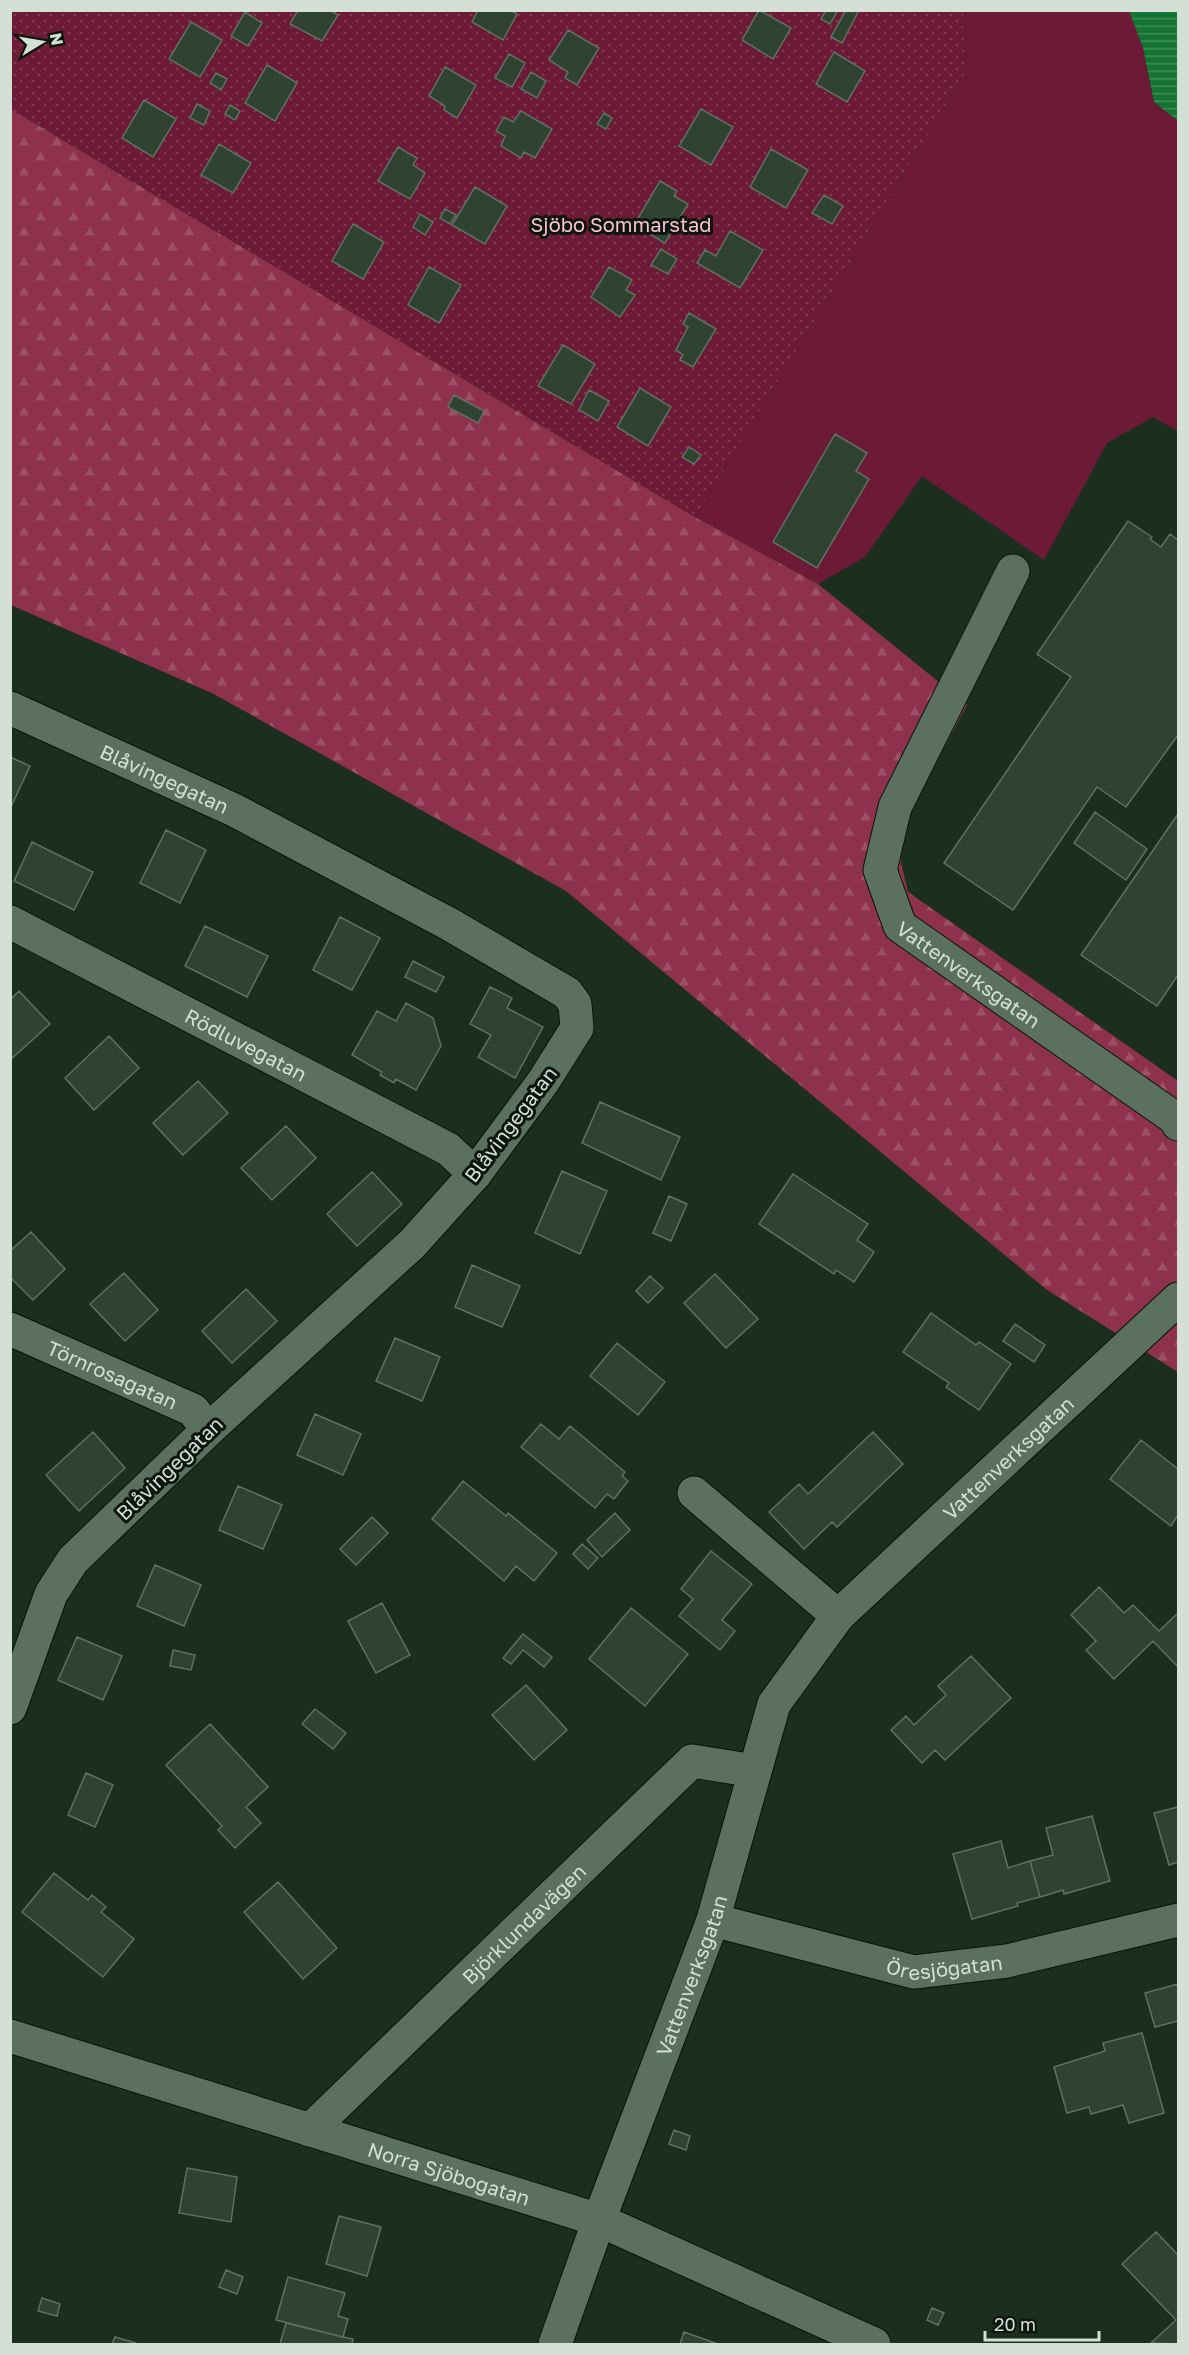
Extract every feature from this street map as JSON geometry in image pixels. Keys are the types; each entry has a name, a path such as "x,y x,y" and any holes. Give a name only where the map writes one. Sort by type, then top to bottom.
{"street":[{"name":"Vattenverksgatan","path":"1013,571 895,807 880,870 900,926 1176,1119 1179,1124"},
{"name":"Blåvingegatan","path":"10,708 234,810 449,924 567,993 575,1004 577,1028 543,1083 475,1174 412,1244 208,1430 73,1560 51,1594 10,1708"},
{"name":"Rödluvegatan","path":"10,922 448,1149 475,1174"},
{"name":"Vattenverksgatan","path":"555,2344 599,2220 713,1920 774,1704 838,1616 1179,1299"},
{"name":"Törnrosagatan","path":"10,1329 193,1410 208,1430"},
{"path":"694,1493 838,1616"},
{"name":"Björklundavägen","path":"310,2130 692,1761 755,1771"},
{"name":"Öresjögatan","path":"713,1920 914,1972 1007,1961 1179,1920"},
{"name":"Norra Sjöbogatan","path":"10,2036 599,2220 874,2344"}],"green space":[{"name":"Sjöbo Sommarstad","path":"11,11 963,11 965,73 695,517 11,109"},
{"path":"963,11 1129,11 1143,48 1154,102 1178,121 1178,431 1153,417 1107,443 1044,560 922,476 865,557 818,584 695,517 965,73"},
{"path":"11,109 695,517 818,584 967,705 902,826 901,863 908,892 1178,1081 1178,1372 1047,1290 566,891 214,694 11,605"}],"shaded area":[{"path":"1129,11 1178,11 1178,121 1154,102 1143,48"}],"building":[{"path":"298,10 330,10 338,15 322,41 290,24"},
{"path":"478,10 510,10 517,14 503,40 472,22"},
{"path":"759,10 791,28 773,59 742,40"},
{"path":"826,10 838,10 830,24 821,19"},
{"path":"846,10 859,10 842,43 831,37"},
{"path":"245,12 262,23 248,46 231,36"},
{"path":"191,22 222,40 200,77 169,59"},
{"path":"568,30 599,48 577,85 565,78 568,72 549,60"},
{"path":"834,52 865,71 847,102 816,84"},
{"path":"509,54 525,63 512,87 495,78"},
{"path":"267,65 297,83 275,121 245,103"},
{"path":"445,67 476,85 457,118 444,110 445,106 429,96"},
{"path":"531,72 546,81 537,98 521,89"},
{"path":"216,73 227,79 221,90 210,83"},
{"path":"144,100 176,119 153,157 122,138"},
{"path":"197,104 210,111 204,125 190,118"},
{"path":"230,105 240,111 235,120 225,114"},
{"path":"701,109 733,127 711,165 679,146"},
{"path":"521,111 552,129 535,158 524,152 521,158 501,146 505,136 496,131 504,117 513,122"},
{"path":"604,113 612,118 606,129 597,124"},
{"path":"219,144 251,163 233,193 201,175"},
{"path":"398,147 417,158 413,165 425,173 410,199 378,181"},
{"path":"771,149 808,170 786,208 750,187"},
{"path":"660,181 677,191 674,196 688,204 665,243 634,225"},
{"path":"475,187 507,206 485,244 452,225"},
{"path":"824,195 843,206 832,224 812,213"},
{"path":"445,209 456,215 450,224 440,218"},
{"path":"420,214 433,222 425,235 413,227"},
{"path":"353,224 384,242 363,279 332,261"},
{"path":"730,231 763,250 740,288 697,263 705,250 716,256"},
{"path":"661,249 677,259 668,274 651,265"},
{"path":"429,267 461,285 439,323 408,305"},
{"path":"609,267 632,280 626,290 635,295 620,317 591,297"},
{"path":"689,313 716,329 693,367 680,360 683,355 676,350 688,327 683,324"},
{"path":"563,345 595,364 571,404 538,386"},
{"path":"640,388 671,407 648,446 617,427"},
{"path":"589,390 609,401 598,421 579,410"},
{"path":"454,395 484,411 478,423 448,407"},
{"path":"835,434 867,453 856,471 869,479 817,568 773,542"},
{"path":"689,447 701,455 694,464 682,457"},
{"path":"1128,521 1152,537 1150,539 1161,547 1170,534 1178,540 1178,735 1126,807 1097,787 1013,910 944,863 1071,677 1037,654"},
{"path":"10,757 30,766 10,809"},
{"path":"1095,812 1147,849 1126,880 1074,843"},
{"path":"1178,814 1178,975 1157,1006 1081,955"},
{"path":"166,830 206,850 180,903 140,883"},
{"path":"32,842 93,872 74,910 14,881"},
{"path":"340,917 380,938 352,990 313,970"},
{"path":"205,926 268,956 247,997 185,966"},
{"path":"413,961 444,977 436,992 405,977"},
{"path":"490,987 512,998 507,1008 543,1027 515,1078 478,1057 491,1035 470,1024"},
{"path":"19,991 50,1024 10,1060 10,1000"},
{"path":"406,1003 433,1018 441,1046 416,1090 396,1079 394,1083 380,1075 382,1072 352,1055 377,1011 396,1021"},
{"path":"109,1036 139,1068 94,1110 65,1078"},
{"path":"198,1081 228,1113 183,1155 153,1123"},
{"path":"600,1102 680,1137 661,1180 582,1143"},
{"path":"286,1126 316,1158 272,1200 241,1168"},
{"path":"562,1171 607,1191 580,1254 535,1233"},
{"path":"372,1172 402,1204 357,1246 327,1214"},
{"path":"793,1174 868,1224 857,1240 874,1252 854,1282 836,1270 834,1274 759,1224"},
{"path":"669,1196 687,1204 671,1241 653,1233"},
{"path":"31,1232 65,1269 33,1300 10,1277 10,1251"},
{"path":"472,1265 520,1286 502,1327 455,1307"},
{"path":"124,1273 158,1310 125,1341 90,1304"},
{"path":"715,1274 758,1319 726,1348 684,1303"},
{"path":"650,1276 663,1288 648,1303 636,1291"},
{"path":"246,1289 277,1321 232,1363 202,1331"},
{"path":"931,1313 976,1345 979,1342 1011,1364 979,1410 946,1387 949,1383 903,1352"},
{"path":"1015,1324 1045,1345 1034,1362 1003,1341"},
{"path":"395,1338 440,1357 422,1401 376,1381"},
{"path":"617,1343 665,1382 638,1415 590,1376"},
{"path":"315,1414 361,1434 343,1475 297,1455"},
{"path":"541,1424 559,1439 570,1426 625,1472 622,1476 628,1481 614,1499 607,1494 595,1508 521,1447"},
{"path":"93,1432 125,1468 79,1511 46,1475"},
{"path":"873,1432 903,1464 837,1527 832,1522 804,1549 769,1512 799,1484 808,1494"},
{"path":"1141,1440 1178,1469 1178,1515 1171,1526 1110,1479"},
{"path":"463,1481 506,1516 508,1513 557,1553 534,1581 516,1566 504,1581 432,1519"},
{"path":"238,1486 282,1505 263,1549 219,1530"},
{"path":"615,1513 630,1530 602,1557 587,1540"},
{"path":"372,1517 388,1533 356,1565 340,1549"},
{"path":"582,1544 598,1558 588,1569 573,1554"},
{"path":"711,1551 752,1584 722,1620 735,1631 720,1650 679,1616 693,1599 681,1589"},
{"path":"155,1565 201,1585 184,1626 137,1606"},
{"path":"1099,1587 1124,1613 1133,1605 1159,1631 1178,1613 1178,1667 1153,1641 1114,1679 1086,1650 1096,1641 1071,1615"},
{"path":"382,1603 410,1655 376,1673 348,1621"},
{"path":"631,1608 688,1654 645,1706 589,1659"},
{"path":"523,1634 552,1657 544,1667 523,1650 511,1664 503,1658"},
{"path":"77,1637 122,1656 103,1700 58,1680"},
{"path":"173,1650 195,1655 191,1670 170,1666"},
{"path":"971,1656 1011,1698 945,1760 935,1750 922,1763 891,1730 906,1716 914,1725 946,1695 938,1686"},
{"path":"526,1685 567,1730 534,1760 492,1715"},
{"path":"315,1709 346,1733 333,1749 302,1724"},
{"path":"210,1724 268,1787 246,1807 261,1823 235,1848 218,1830 222,1826 166,1765"},
{"path":"86,1773 113,1785 95,1827 68,1815"},
{"path":"1178,1807 1178,1862 1169,1865 1154,1813"},
{"path":"1092,1816 1110,1881 1064,1894 1063,1890 1040,1897 1030,1861 1053,1855 1046,1828"},
{"path":"1001,1841 1008,1868 1030,1861 1040,1897 972,1919 953,1854"},
{"path":"54,1873 88,1900 92,1895 106,1907 101,1912 134,1939 103,1977 22,1912"},
{"path":"278,1882 337,1948 303,1979 244,1912"},
{"path":"1178,1984 1178,2021 1155,2027 1145,1993"},
{"path":"1142,2033 1164,2113 1129,2123 1123,2105 1091,2114 1089,2107 1067,2113 1054,2067 1105,2051 1103,2043"},
{"path":"674,2130 690,2136 686,2150 669,2144"},
{"path":"187,2168 237,2177 231,2222 179,2213"},
{"path":"339,2216 381,2227 367,2276 326,2264"},
{"path":"1156,2232 1178,2255 1178,2344 1151,2343 1176,2320 1122,2264"},
{"path":"226,2270 243,2277 237,2294 219,2287"},
{"path":"288,2277 345,2293 338,2316 348,2319 343,2337 276,2320"},
{"path":"42,2298 60,2304 57,2316 38,2311"},
{"path":"932,2308 944,2313 938,2325 927,2320"},
{"path":"286,2323 353,2339 352,2344 280,2344"},
{"path":"684,2332 718,2344 680,2344"},
{"path":"115,2337 136,2343 136,2344 112,2344"}]}
